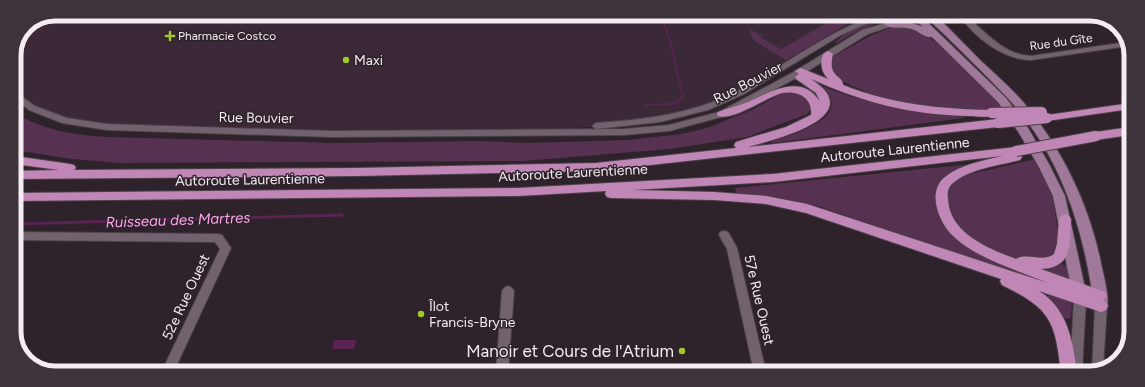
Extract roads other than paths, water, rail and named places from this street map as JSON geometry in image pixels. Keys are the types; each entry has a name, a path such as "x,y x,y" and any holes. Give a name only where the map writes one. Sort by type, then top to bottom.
{"highway":[{"path":"828,54 824,66 826,72 845,89"},
{"path":"798,73 895,105 932,111 1045,115"},
{"path":"705,155 778,134 817,117 823,112 826,102 821,92 798,73"},
{"path":"722,114 749,105 781,90 792,89 810,95 815,100 818,107 817,117"},
{"name":"Autoroute Laurentienne","path":"21,174 357,172 596,167 998,123 1045,115 1124,107"},
{"path":"1079,294 982,250 962,237 950,223 942,208 941,194 943,186 948,180 962,172 1018,154 1093,137 1124,132"},
{"name":"Autoroute Laurentienne","path":"21,197 518,192 773,178 1018,154"},
{"path":"21,161 111,174"},
{"path":"518,192 714,196 766,200 807,209 947,255 1101,301"},
{"path":"1004,260 1037,264 1052,263 1058,259 1063,254 1065,219"},
{"path":"947,255 1017,286 1042,300 1055,313 1062,330 1068,366"}],"main road":[{"path":"922,21 1002,100 1024,131 1045,167 1059,196 1065,219 1079,294"},
{"path":"936,21 1022,106 1058,160 1084,220 1094,258 1101,301"},
{"path":"888,24 913,26 942,41"}],"street":[{"name":"Rue Bouvier","path":"505,134 628,124 666,119 700,110 721,101 784,66 844,29 866,21"},
{"name":"Rue Bouvier","path":"21,99 32,108 65,121 107,128 332,134 505,134 624,132 669,128 722,114 798,73 865,32 899,21"},
{"name":"Rue du Gîte","path":"967,21 1006,53 1019,58 1031,58 1122,45"},
{"path":"784,66 798,73"},
{"name":"57e Rue Ouest","path":"724,235 732,248 759,366"},
{"name":"52e Rue Ouest","path":"21,236 218,238 226,248 170,366"},
{"path":"502,366 508,291"},
{"path":"1076,366 1079,294"},
{"path":"1098,365 1100,346 1101,301"}],"waterway":[{"name":"Ruisseau des Martres","path":"646,105 672,104 683,98 671,44 663,21"},
{"name":"Ruisseau des Martres","path":"21,224 342,215"}],"place":[{"name":"Pharmacie Costco","path":"170,36"},
{"name":"Maxi","path":"346,60"},
{"name":"Îlot Francis-Bryne","path":"421,314"},
{"name":"Manoir et Cours de l'Atrium","path":"682,351"}]}
